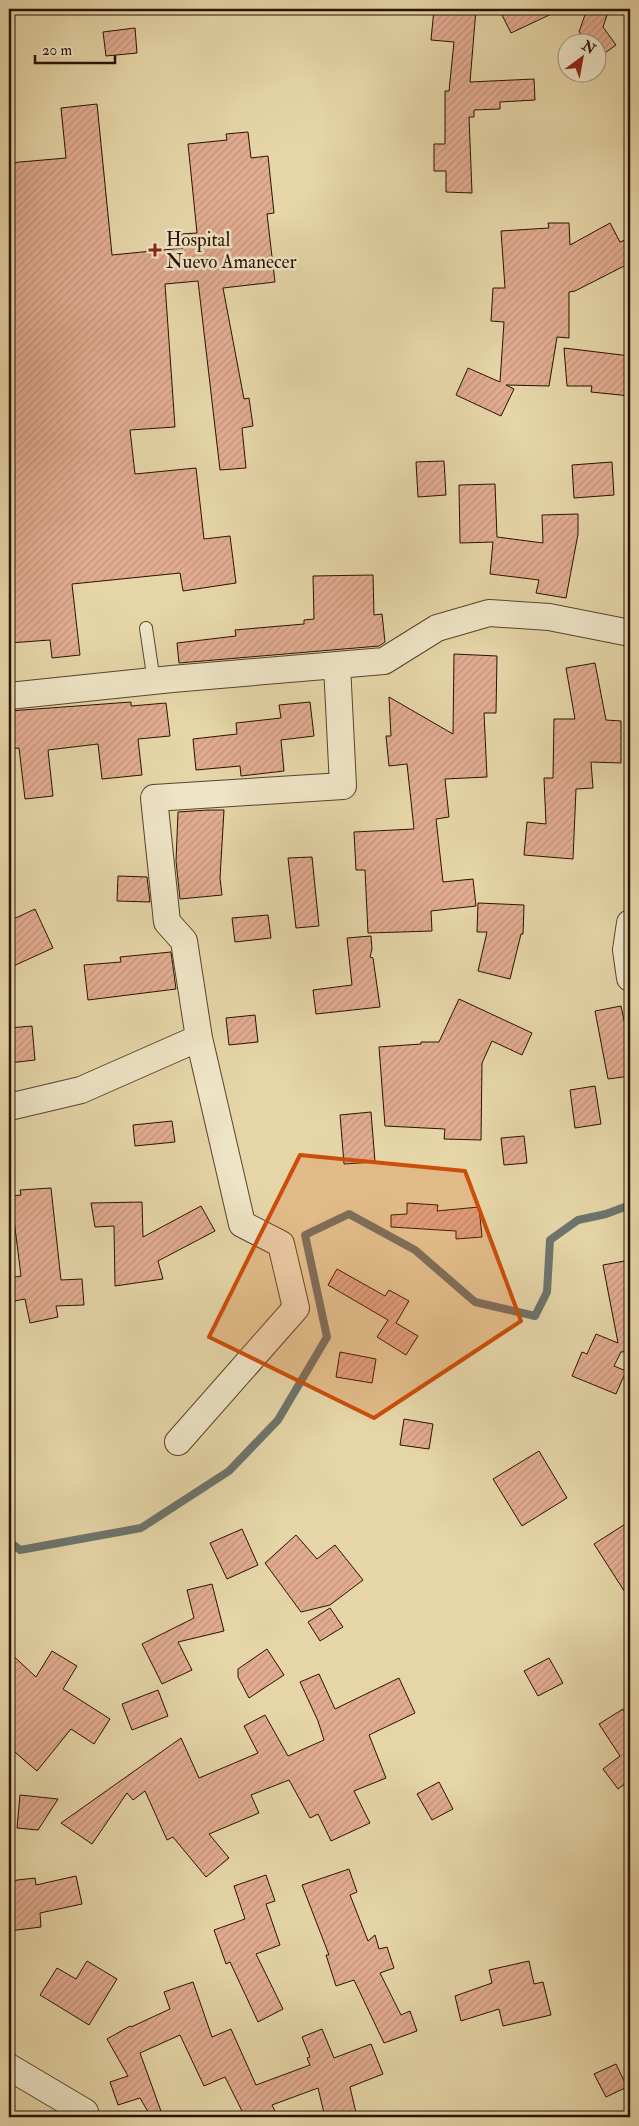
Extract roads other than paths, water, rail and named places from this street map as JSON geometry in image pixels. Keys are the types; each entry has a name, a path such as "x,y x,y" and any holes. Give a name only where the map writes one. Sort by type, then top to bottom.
{"street":[{"path":"9,696 384,661 437,628 489,613 549,617 630,633"},
{"path":"178,1442 296,1308 280,1244 242,1224 199,1038 184,941 167,922 154,798 343,786 337,665"},
{"path":"630,923 626,950 630,978"},
{"path":"9,1106 81,1090 199,1038"},
{"path":"9,2067 85,2112 86,2117"}],"lane":[{"path":"146,628 154,682"}],"waterway":[{"path":"9,1541 20,1550 141,1528 229,1471 278,1420 327,1337 305,1235 349,1214 415,1250 475,1302 535,1316 547,1292 550,1240 578,1220 606,1214 630,1205"}],"place":[{"name":"Hospital Nuevo Amanecer","path":"155,250"}]}
